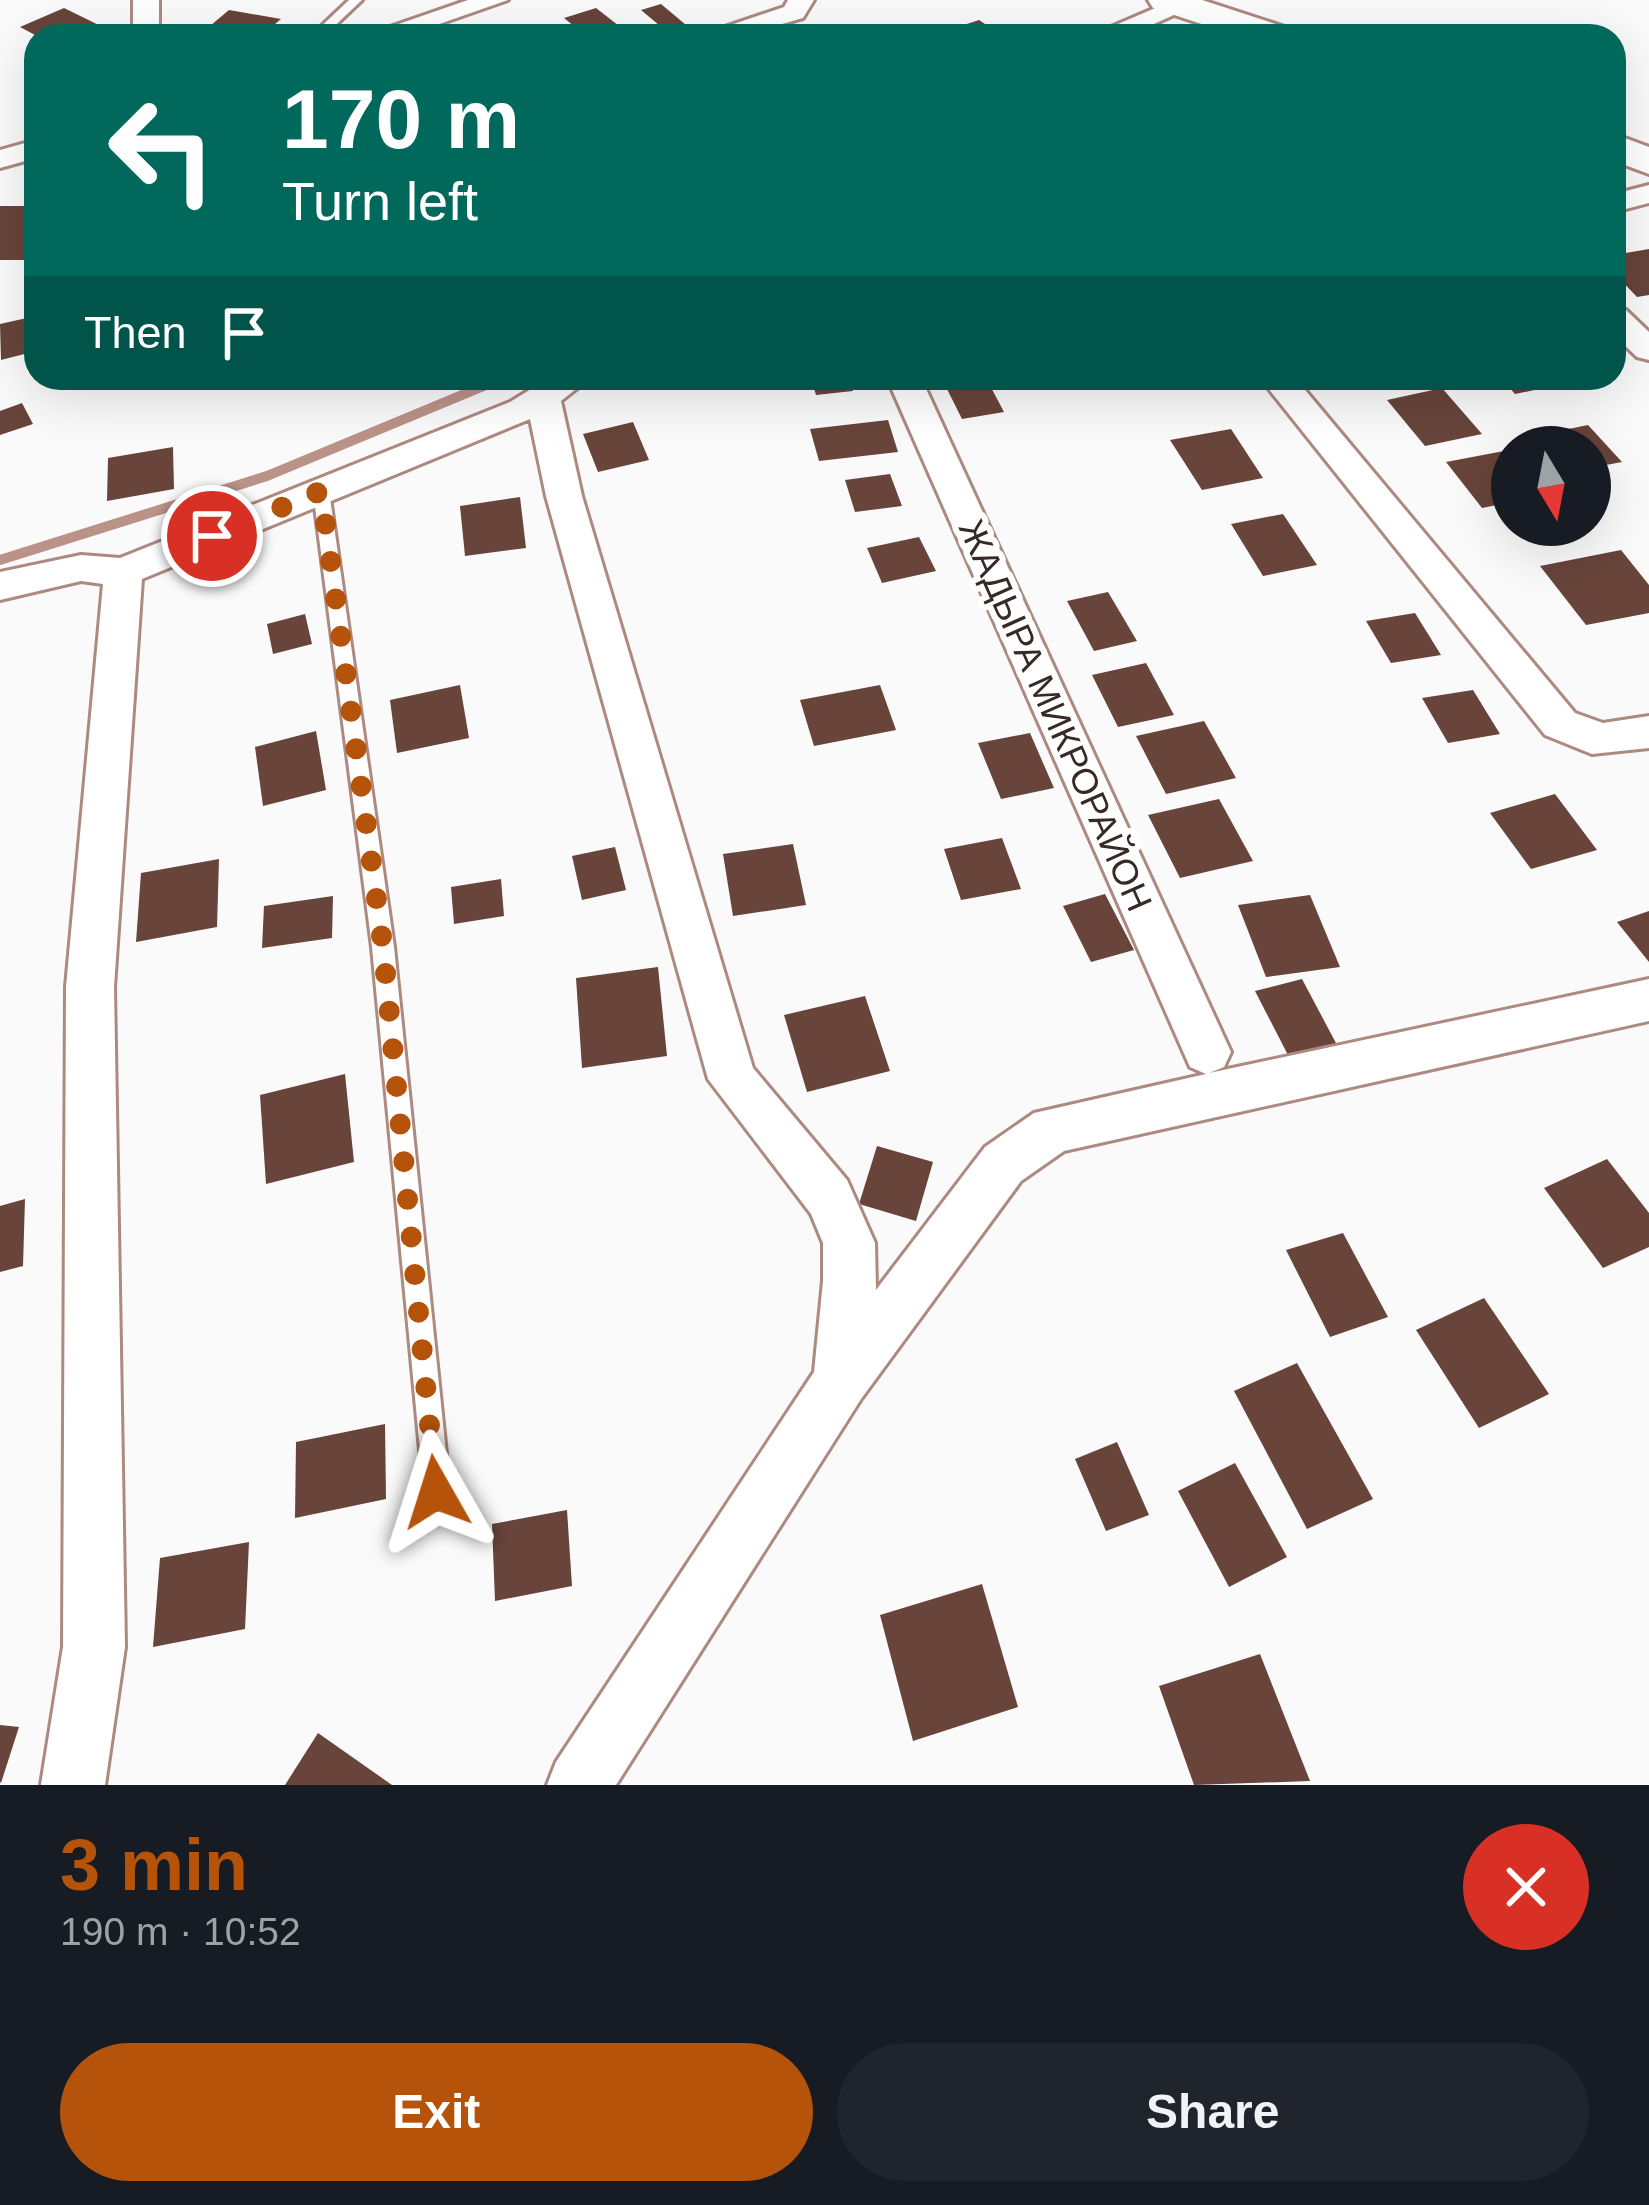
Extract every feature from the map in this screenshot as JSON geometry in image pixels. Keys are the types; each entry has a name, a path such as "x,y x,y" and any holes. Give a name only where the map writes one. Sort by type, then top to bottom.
{"street":[{"path":"416,24 495,0"},
{"path":"752,24 794,12 801,0"},
{"path":"1129,24 1174,3 1238,24"},
{"path":"1626,328 1649,350"},
{"path":"0,586 81,568 123,572 551,390"},
{"path":"558,390 564,496 732,1078 829,1197 849,1243 841,1381"},
{"name":"ЖАДЫРА МИКРОРАЙОН","path":"909,390 1207,1052"},
{"path":"1286,390 1560,724 1578,738 1594,741 1649,732"},
{"path":"73,1785 94,1647 90,986 123,572"},
{"path":"579,1785 841,1381 1003,1164 1052,1130 1649,1000"}],"lane":[{"path":"330,24 356,0"},
{"path":"321,491 383,947 436,1492"}],"building":[{"path":"661,4 685,24 658,24 641,10"},
{"path":"64,8 97,24 27,24"},
{"path":"596,8 617,24 571,24 564,18"},
{"path":"229,10 281,19 275,24 212,24"},
{"path":"0,206 24,206 24,260 0,260"},
{"path":"1649,249 1649,295 1637,297 1626,286 1626,253"},
{"path":"24,319 24,354 1,360 0,324"},
{"path":"815,390 853,391 816,395"},
{"path":"948,390 992,390 1004,412 962,419"},
{"path":"1444,390 1482,434 1425,446 1387,400"},
{"path":"22,403 33,424 0,435 0,411"},
{"path":"888,420 898,452 819,461 810,429"},
{"path":"633,422 649,460 598,472 583,434"},
{"path":"1231,429 1263,478 1202,490 1170,440"},
{"path":"173,447 174,489 107,501 108,458"},
{"path":"1491,453 1491,506 1482,508 1446,462"},
{"path":"890,474 902,506 855,512 845,480"},
{"path":"520,497 526,548 465,556 460,506"},
{"path":"1283,514 1317,565 1263,576 1231,524"},
{"path":"919,537 936,571 882,583 867,548"},
{"path":"1621,550 1649,585 1649,613 1586,625 1540,566"},
{"path":"1108,592 1137,641 1094,651 1067,601"},
{"path":"1415,613 1441,655 1391,663 1366,621"},
{"path":"305,614 312,644 273,654 267,624"},
{"path":"1146,663 1174,715 1118,727 1092,675"},
{"path":"460,685 469,738 397,753 390,700"},
{"path":"880,685 896,730 814,746 800,700"},
{"path":"1473,690 1500,734 1448,743 1422,698"},
{"path":"1204,721 1236,778 1166,794 1136,736"},
{"path":"316,731 326,790 263,806 255,747"},
{"path":"1030,733 1054,788 1001,799 978,743"},
{"path":"1555,794 1597,850 1531,869 1490,813"},
{"path":"1219,799 1253,861 1180,878 1148,815"},
{"path":"1002,838 1021,889 961,900 944,849"},
{"path":"793,844 806,905 733,916 723,854"},
{"path":"615,847 626,890 582,900 572,856"},
{"path":"219,859 217,927 136,942 141,873"},
{"path":"501,879 504,916 454,924 451,887"},
{"path":"1105,894 1134,950 1091,962 1063,906"},
{"path":"1310,895 1340,967 1266,977 1238,905"},
{"path":"333,896 332,938 262,948 264,906"},
{"path":"1649,911 1649,962 1617,922"},
{"path":"658,967 667,1056 582,1068 576,978"},
{"path":"1302,979 1337,1045 1289,1057 1255,991"},
{"path":"865,996 890,1071 807,1092 784,1015"},
{"path":"345,1074 354,1162 266,1184 260,1095"},
{"path":"877,1146 933,1162 916,1221 859,1204"},
{"path":"1607,1159 1649,1213 1649,1247 1603,1268 1544,1188"},
{"path":"25,1199 23,1266 0,1272 0,1206"},
{"path":"1343,1233 1388,1317 1330,1337 1286,1250"},
{"path":"1484,1298 1549,1394 1479,1428 1416,1330"},
{"path":"1297,1363 1373,1499 1307,1529 1234,1391"},
{"path":"385,1424 386,1499 295,1518 296,1442"},
{"path":"1117,1442 1149,1515 1106,1531 1075,1459"},
{"path":"1235,1463 1287,1557 1229,1587 1178,1491"},
{"path":"567,1510 572,1586 495,1601 492,1524"},
{"path":"249,1542 245,1629 153,1647 160,1558"},
{"path":"982,1584 1018,1707 913,1741 880,1615"},
{"path":"1260,1654 1310,1781 1194,1785 1159,1686"},
{"path":"0,1725 19,1727 1,1783 0,1782"},
{"path":"318,1733 392,1785 285,1785"}],"waterway":[{"path":"0,560 267,476 474,390"}],"route":[{"path":"212,536 321,491 383,947 436,1492"}]}
